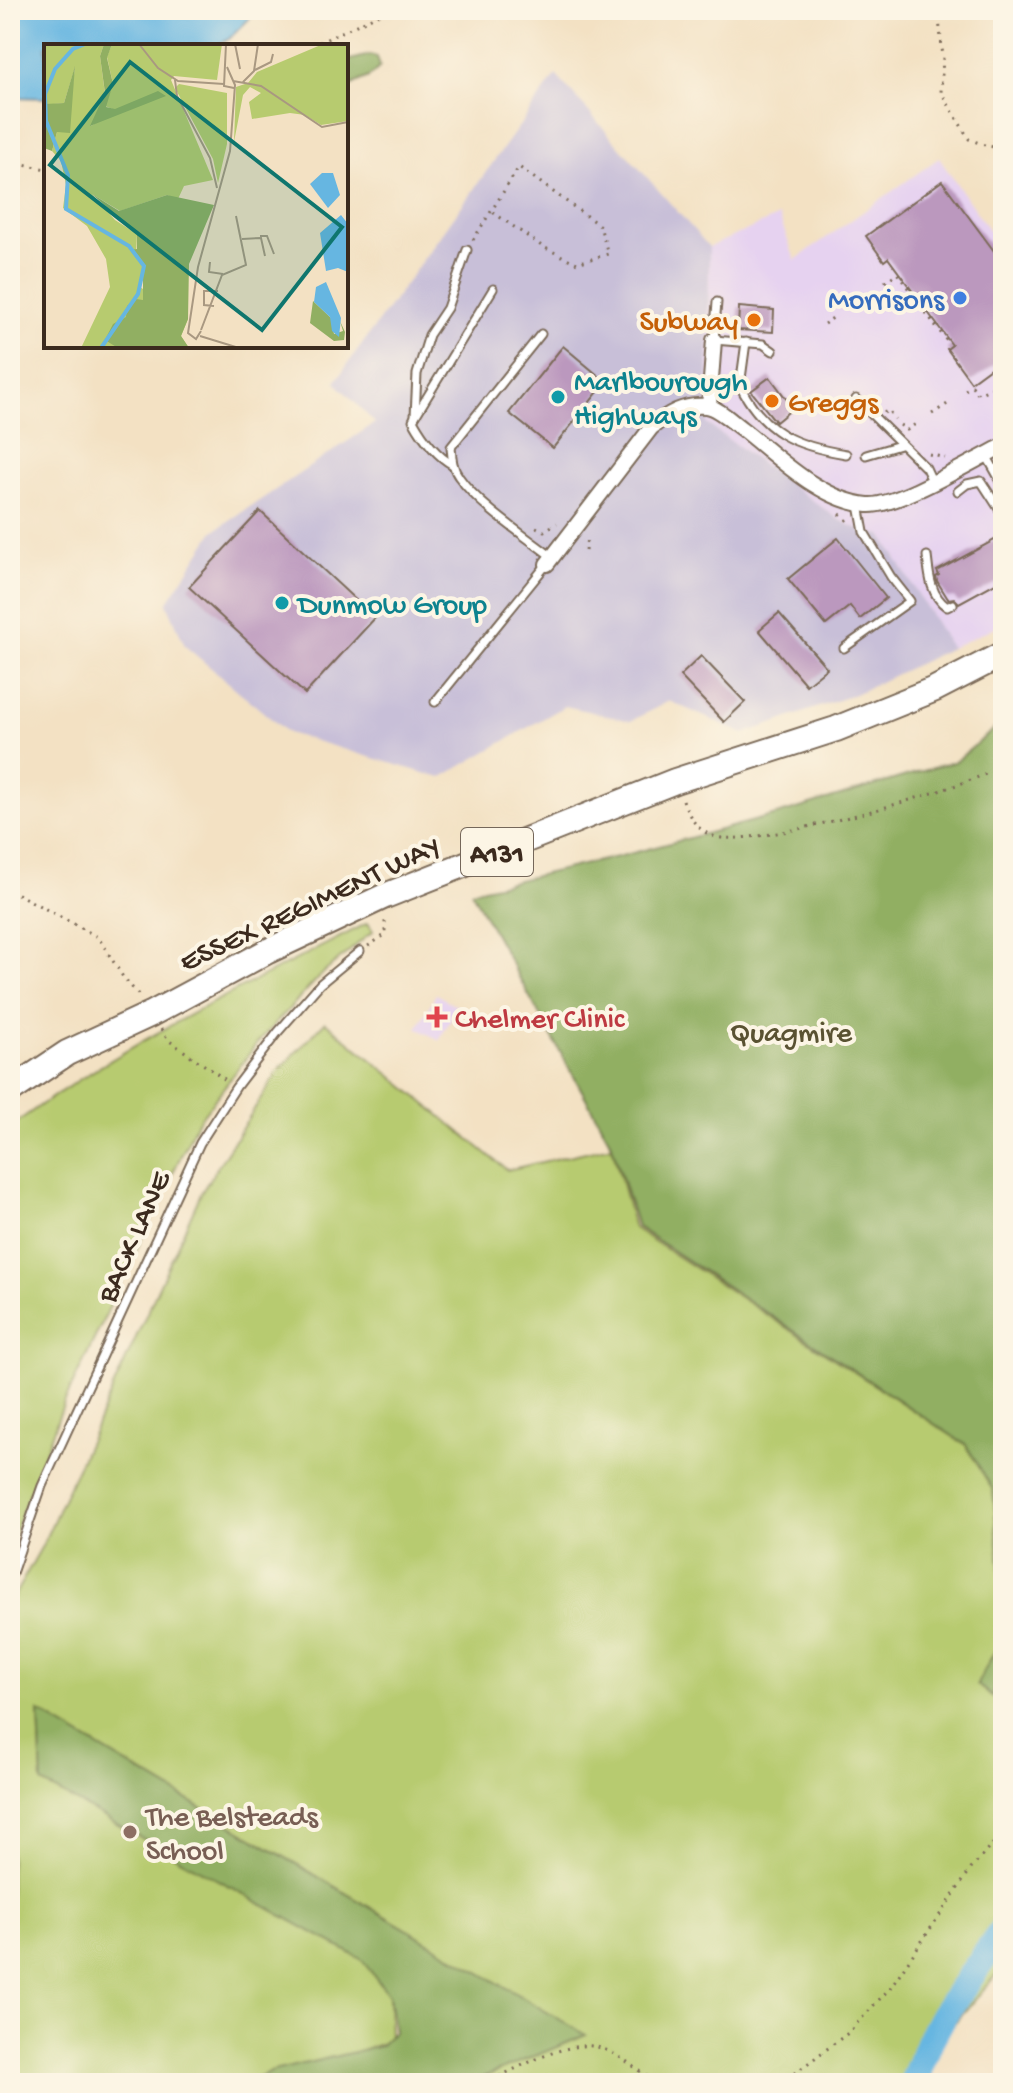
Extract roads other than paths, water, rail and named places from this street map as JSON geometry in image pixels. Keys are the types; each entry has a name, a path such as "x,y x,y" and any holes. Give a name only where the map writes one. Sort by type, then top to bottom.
{"highway":[{"name":"ESSEX REGIMENT WAY","path":"10,1091 67,1053 151,1014 268,951 385,896 675,781 836,729 935,689 1003,654"}],"street":[{"path":"709,406 714,340"},
{"path":"550,561 651,428 667,414 686,407 709,406 838,498 870,505 904,496 1003,446"}],"lane":[{"path":"453,465 424,439 413,420 417,374 429,335 447,308 467,250"},
{"path":"415,418 493,289"},
{"path":"717,302 714,340 763,344 773,351"},
{"path":"435,702 550,561 458,477 451,447 541,334"},
{"path":"746,342 740,386 769,427 806,447 846,454"},
{"path":"856,399 926,468 932,481"},
{"path":"866,455 900,445"},
{"path":"986,455 1003,485"},
{"path":"958,491 967,484 981,481 1003,513"},
{"path":"844,648 910,601 891,577 864,532 859,503"},
{"path":"927,556 930,582 942,604 947,607 953,604"},
{"name":"BACK LANE","path":"10,1579 42,1486 200,1143 236,1087 278,1032 320,984 360,951"}],"water":[{"path":"10,10 258,10 229,39 219,44 44,44 44,98 10,97"}],"waterway":[{"path":"913,2083 944,2014 1003,1930"}],"place":[{"name":"Morrisons","path":"960,298"},
{"name":"Subway","path":"754,320"},
{"name":"Marlbourough Highways","path":"558,397"},
{"name":"Greggs","path":"772,401"},
{"name":"Dunmow Group","path":"282,603"},
{"name":"Chelmer Clinic","path":"437,1017"},
{"name":"The Belsteads School","path":"130,1832"}],"park label":[{"name":"Quagmire","path":"791,1031"}]}
